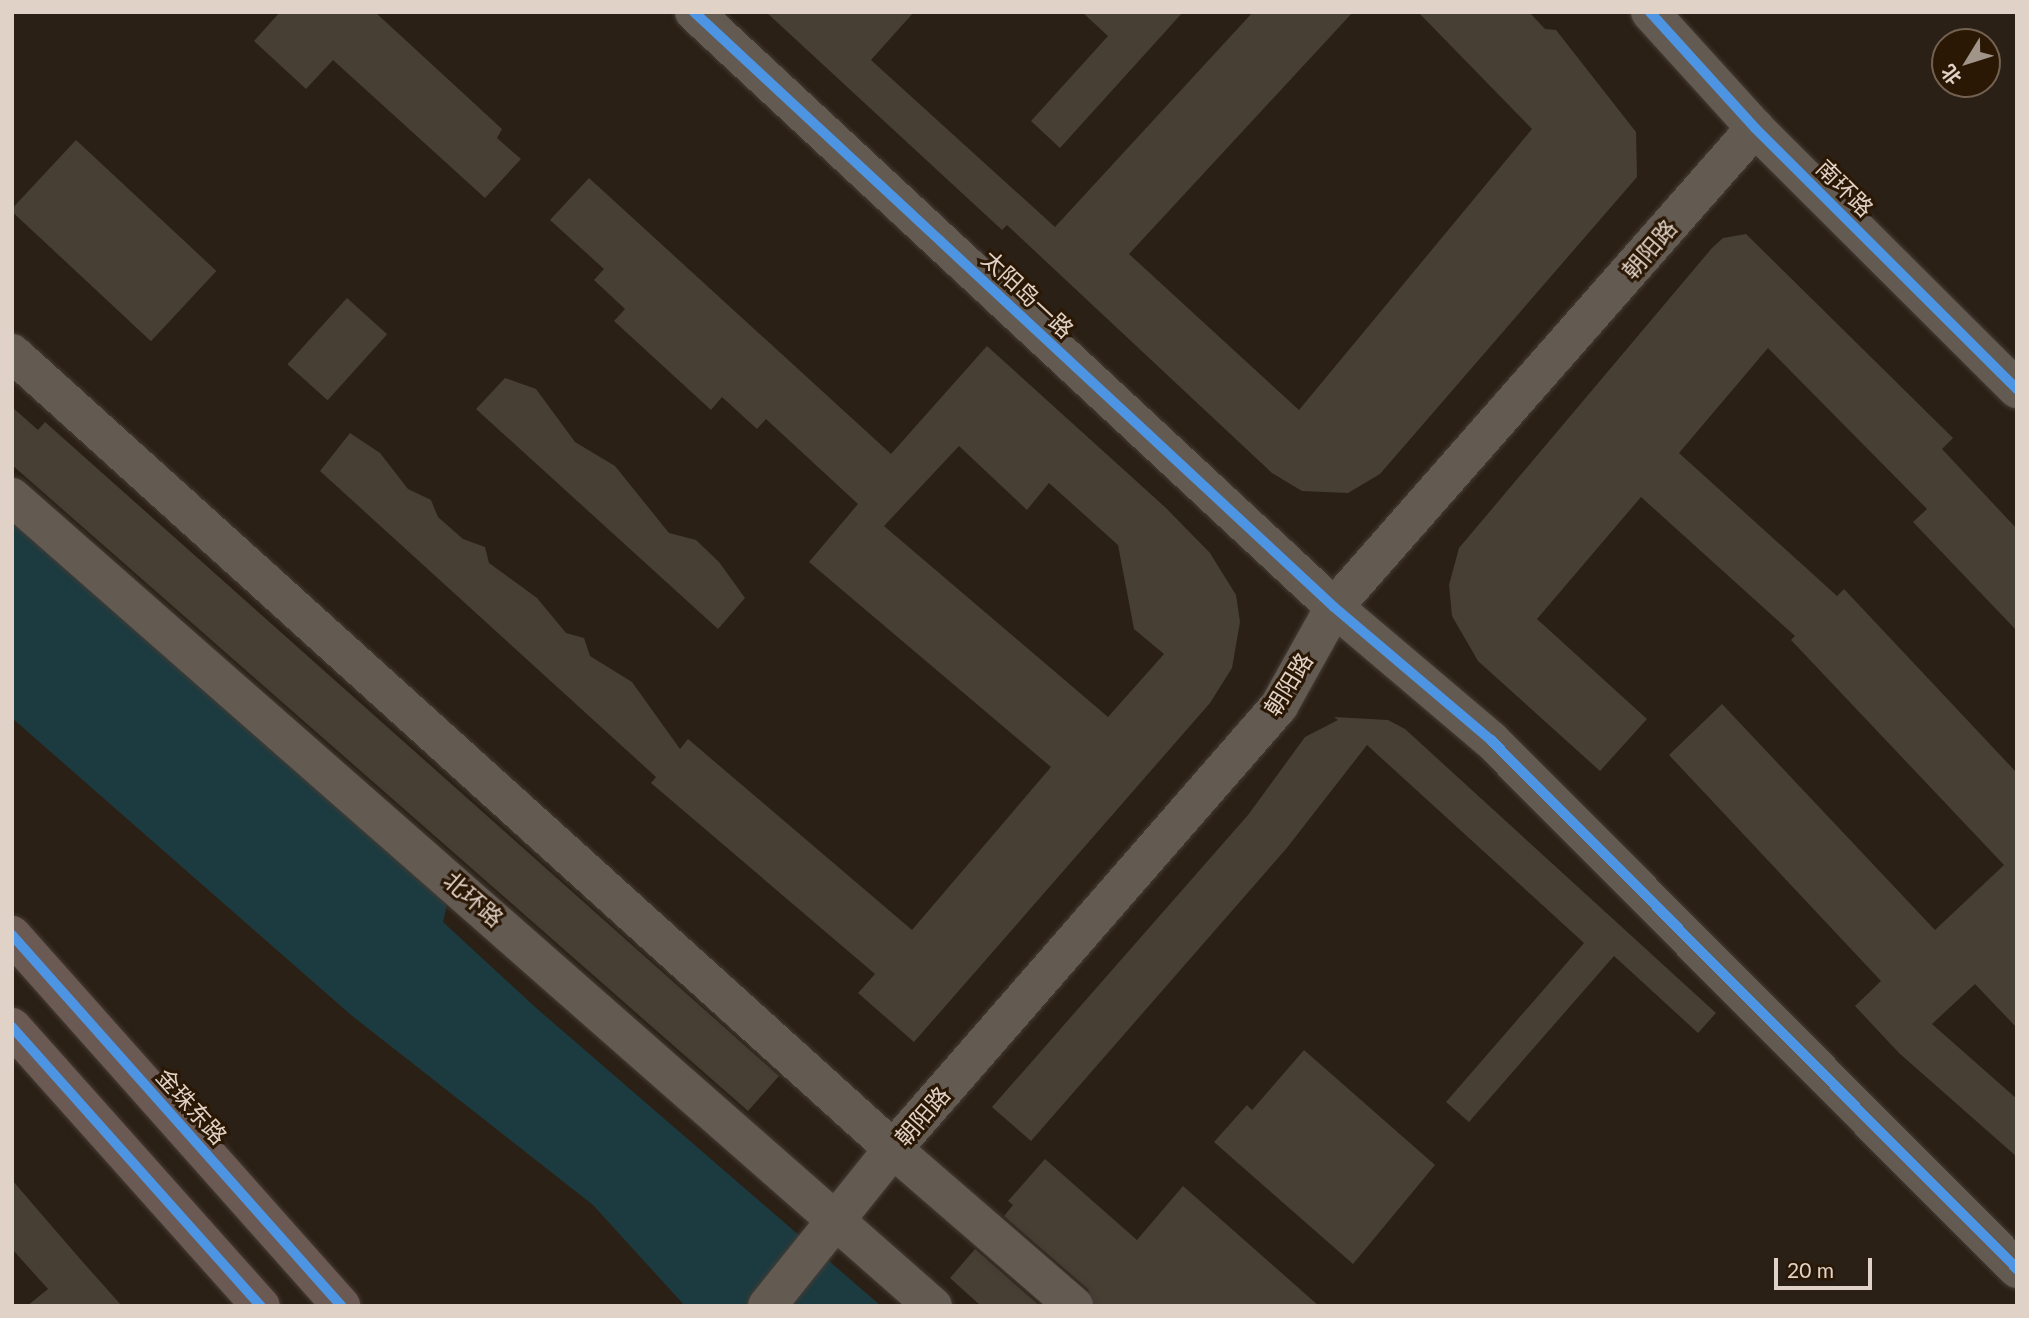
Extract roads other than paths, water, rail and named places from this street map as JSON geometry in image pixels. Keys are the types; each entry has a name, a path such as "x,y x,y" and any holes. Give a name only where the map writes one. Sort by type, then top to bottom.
{"highway":[{"name":"金珠东路","path":"12,935 341,1306"},
{"path":"12,1027 261,1306"}],"street":[{"name":"太阳岛一路","path":"694,12 1334,607 1491,740 2017,1269"},
{"name":"南环路","path":"1650,12 1755,128 2017,388"},
{"name":"朝阳路","path":"767,1306 893,1149 1279,706 1334,607 1755,128"},
{"path":"12,353 893,1149 1074,1306"},
{"name":"北环路","path":"12,497 827,1229 933,1306"}],"water":[{"path":"12,518 447,905 443,922 535,1007 881,1306 685,1306 593,1205 351,1015 12,718"}]}
